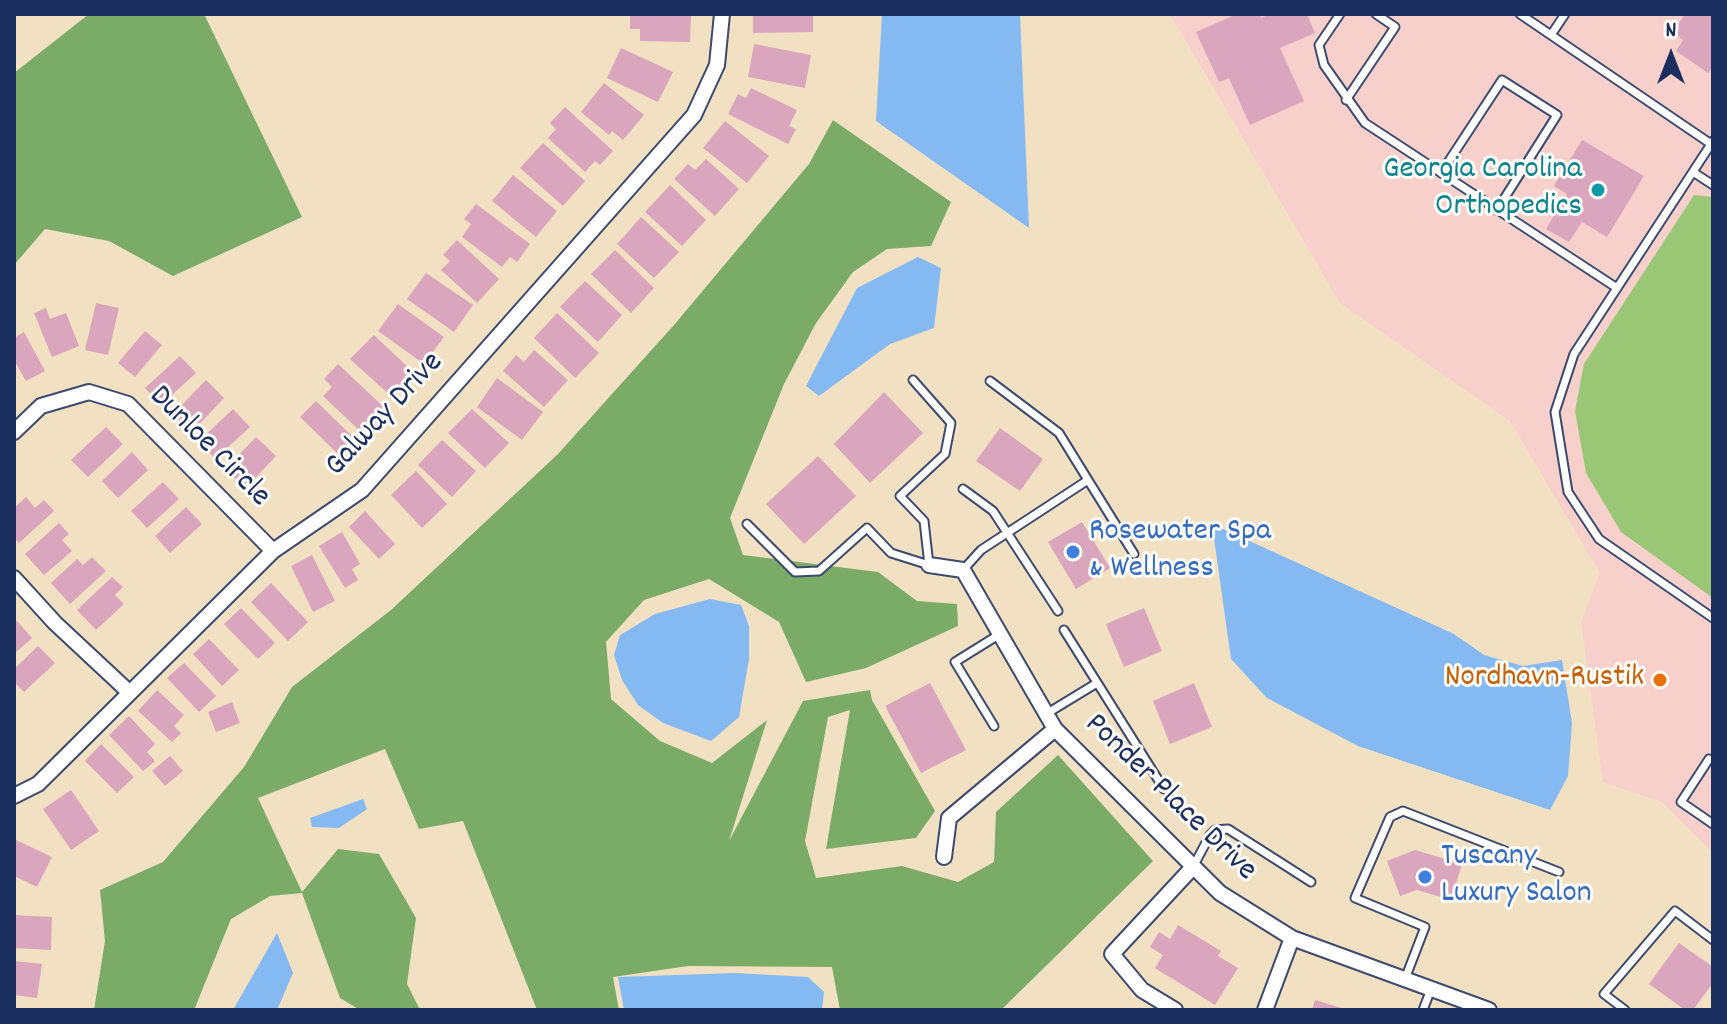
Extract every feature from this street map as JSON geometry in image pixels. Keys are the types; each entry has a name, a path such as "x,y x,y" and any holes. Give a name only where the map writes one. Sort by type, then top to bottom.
{"street":[{"name":"Galway Drive","path":"14,796 38,784 273,551 362,490 694,115 717,65 722,14"},
{"name":"Dunloe Circle","path":"14,432 41,406 89,392 128,404 273,551"},
{"path":"929,565 963,570"},
{"name":"Ponder Place Drive","path":"963,570 1055,729 1220,893 1292,938 1489,1010"},
{"path":"14,578 55,623 130,693"},
{"path":"944,857 949,818 1055,729"},
{"path":"1175,1010 1142,990 1112,954 1193,867"},
{"path":"1265,1010 1292,938"}],"lane":[{"path":"1340,14 1319,45 1324,65 1365,123 1617,288"},
{"path":"1346,100 1395,27 1376,14"},
{"path":"1520,14 1712,142 1574,354 1555,412 1568,492 1599,539 1713,618"},
{"path":"1551,35 1565,14"},
{"path":"1441,173 1502,80 1557,115 1497,210"},
{"path":"1693,172 1713,185"},
{"path":"747,524 795,572 819,571 867,528 891,553 929,565 924,521 900,496 945,454 951,423 913,380"},
{"path":"990,381 1059,433 1134,554"},
{"path":"963,570 981,550 1088,480"},
{"path":"963,489 993,511 1058,611"},
{"path":"1064,630 1164,789"},
{"path":"994,726 955,662 1000,634"},
{"path":"1046,714 1097,683"},
{"path":"1712,758 1681,802 1713,824"},
{"path":"1405,979 1425,927 1355,898 1390,817 1403,811 1559,872"},
{"path":"1193,867 1210,835 1215,830 1228,829 1311,882"},
{"path":"1625,1010 1604,994 1675,911 1713,940"},
{"path":"1423,1010 1431,989"}],"shaded area":[{"path":"1170,14 1713,14 1713,853 1662,802 1603,782 1581,622 1600,573 1510,421 1340,303"}],"green space":[{"path":"89,14 204,14 302,217 173,276 109,241 45,229 14,265 14,73"},
{"path":"833,120 951,202 931,246 887,249 853,272 816,323 784,384 730,518 743,555 878,572 917,601 957,604 958,626 866,668 806,682 779,622 709,579 644,600 606,642 611,699 660,741 712,763 767,720 729,841 803,701 870,690 872,700 935,811 916,838 826,849 850,710 828,717 805,841 816,878 902,866 958,882 994,862 996,812 1058,755 1153,861 1001,1010 840,1010 832,967 688,966 613,977 619,1010 537,1010 463,821 419,829 385,749 258,798 302,892 338,849 379,854 416,918 407,984 420,1010 360,1010 340,998 302,893 270,896 231,919 194,1010 94,1010 105,941 100,890 163,862 244,767 292,687 391,610 558,454 674,325 809,164"},
{"path":"1694,195 1713,197 1713,598 1621,532 1586,473 1575,411 1584,364"}],"water":[{"path":"882,14 1020,14 1029,228 876,121"},
{"path":"918,257 941,268 934,328 890,344 819,396 806,386 857,288"},
{"path":"1212,524 1454,634 1484,655 1523,666 1562,660 1572,723 1568,776 1550,810 1358,746 1267,698 1231,659"},
{"path":"710,599 741,605 749,626 749,659 739,717 711,741 663,723 638,705 622,680 614,655 620,635 655,614"},
{"path":"363,799 367,809 339,828 312,827 310,818"},
{"path":"277,933 293,973 277,1010 233,1010"},
{"path":"735,973 808,977 824,992 822,1010 624,1010 618,977"}],"building":[{"path":"691,14 690,42 640,41 640,29 630,29 630,16"},
{"path":"753,14 813,14 813,32 753,33"},
{"path":"1237,14 1260,14 1261,18 1270,14 1307,14 1315,33 1280,48 1304,101 1250,125 1229,78 1219,82 1196,32"},
{"path":"1685,14 1713,14 1713,67 1708,73 1676,51 1683,40 1673,32"},
{"path":"754,44 811,55 805,88 748,77"},
{"path":"621,48 673,72 658,102 607,78"},
{"path":"604,83 644,115 623,140 612,131 609,135 581,112"},
{"path":"751,88 797,110 789,126 796,129 788,144 728,114 738,94 746,98"},
{"path":"565,107 613,151 600,165 595,161 585,172 548,138 556,129 550,123"},
{"path":"725,121 769,156 747,183 703,148"},
{"name":"Georgia Carolina Orthopedics","path":"1582,140 1644,176 1607,237 1582,222 1569,242 1546,229 1567,194 1554,186"},
{"path":"543,143 585,181 563,206 520,168"},
{"path":"706,159 739,189 715,216 674,179 688,164 695,170"},
{"path":"513,175 557,211 536,237 492,201"},
{"path":"670,185 706,220 682,246 645,212"},
{"path":"476,204 530,244 517,262 510,257 502,267 462,237 471,224 464,219"},
{"path":"641,217 679,252 654,278 617,244"},
{"path":"457,240 499,279 477,303 441,270 450,261 443,255"},
{"path":"615,250 654,288 631,313 591,274"},
{"path":"426,273 473,305 454,332 407,299"},
{"path":"585,281 622,315 598,342 560,307"},
{"path":"96,303 119,308 108,355 85,350"},
{"path":"398,304 444,337 424,364 378,331"},
{"path":"46,308 50,319 66,313 79,346 52,357 34,313"},
{"path":"557,313 599,353 575,378 534,338"},
{"path":"145,331 162,345 135,377 118,363"},
{"path":"24,332 45,371 26,381 14,360 14,338"},
{"path":"374,335 415,374 393,398 350,359"},
{"path":"534,350 568,380 544,407 503,371 516,355 524,362"},
{"path":"180,356 196,373 161,405 145,388"},
{"path":"338,364 388,411 374,425 368,420 359,430 323,396 332,387 324,379"},
{"path":"497,378 543,412 522,440 477,407"},
{"path":"206,380 224,398 191,433 172,415"},
{"path":"884,392 923,433 870,483 834,444"},
{"path":"316,401 356,440 340,456 300,417"},
{"path":"233,409 250,427 215,459 199,441"},
{"path":"472,409 509,443 485,468 448,433"},
{"path":"106,427 123,444 88,477 71,460"},
{"path":"1000,428 1043,459 1020,491 976,461"},
{"path":"256,437 276,456 246,488 225,469"},
{"path":"442,440 476,471 452,497 418,465"},
{"path":"132,452 148,470 118,498 102,481"},
{"path":"818,456 856,496 804,544 766,504"},
{"path":"416,471 447,504 422,528 391,495"},
{"path":"163,482 179,499 147,528 131,511"},
{"path":"26,497 35,508 44,500 54,511 19,543 14,537 14,508"},
{"path":"186,507 202,524 170,553 155,536"},
{"path":"365,511 395,544 379,559 349,527"},
{"path":"1082,522 1110,568 1076,589 1048,542"},
{"path":"59,523 69,534 62,540 72,551 44,575 25,554"},
{"path":"342,532 360,564 352,569 358,580 345,588 319,546"},
{"path":"312,555 335,601 313,612 291,566"},
{"path":"92,557 106,571 70,604 51,583 77,559 83,565"},
{"path":"112,577 123,587 115,595 124,604 96,630 77,610"},
{"path":"271,583 308,622 288,641 251,602"},
{"path":"241,608 275,643 258,659 224,624"},
{"path":"1144,608 1162,651 1124,667 1106,624"},
{"path":"17,621 32,638 14,654 14,624"},
{"path":"209,639 239,670 222,686 193,654"},
{"path":"38,646 55,663 24,692 14,682 14,669"},
{"path":"184,663 216,696 199,712 167,678"},
{"path":"930,683 966,750 921,773 885,706"},
{"path":"1194,683 1212,727 1170,744 1153,701"},
{"path":"157,690 184,715 174,726 181,733 172,742 138,711"},
{"path":"232,702 240,723 216,732 208,712"},
{"path":"129,716 155,744 147,752 155,761 143,771 109,735"},
{"path":"101,744 134,777 117,793 85,761"},
{"path":"170,756 183,771 165,786 152,771"},
{"path":"71,790 99,831 71,850 43,809"},
{"path":"14,839 52,857 37,887 14,876"},
{"name":"Tuscany Luxury Salon","path":"1415,850 1462,864 1451,900 1417,890 1400,896 1387,861"},
{"path":"14,915 52,917 51,950 14,948"},
{"path":"1178,925 1221,951 1218,956 1238,968 1215,1005 1155,968 1163,955 1150,947 1159,932 1170,939"},
{"path":"1679,943 1713,967 1713,983 1693,1010 1685,1010 1649,984"},
{"path":"14,961 42,964 37,998 14,995"},
{"path":"1315,1000 1345,1009 1345,1010 1312,1010"}],"place":[{"name":"Georgia Carolina Orthopedics","path":"1598,190"},
{"name":"Rosewater Spa & Wellness","path":"1073,552"},
{"name":"Nordhavn-Rustik","path":"1660,680"},
{"name":"Tuscany Luxury Salon","path":"1425,877"}]}
